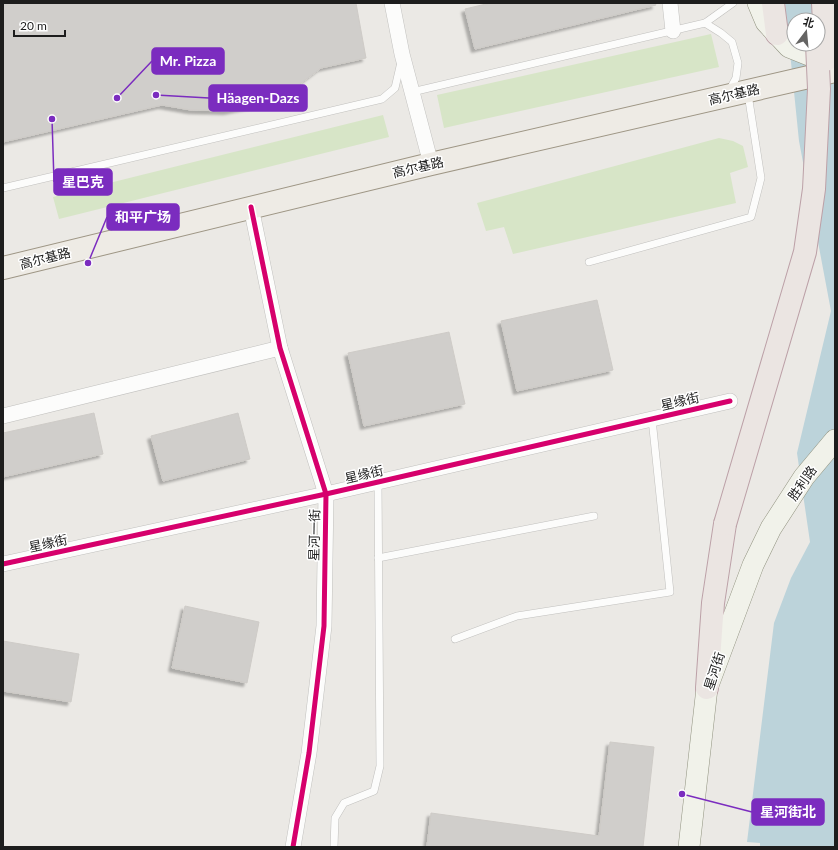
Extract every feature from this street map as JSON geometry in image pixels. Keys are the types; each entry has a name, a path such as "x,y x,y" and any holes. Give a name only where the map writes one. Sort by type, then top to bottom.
{"highway":[{"path":"773,3 777,34"},
{"path":"707,688 713,603 725,524 805,252 814,189 828,117 823,3"},
{"path":"814,189 819,88 817,52"}],"main road":[{"path":"758,3 766,22 789,48 809,55 835,60"},
{"name":"高尔基路","path":"3,268 431,164 835,71"},
{"name":"胜利路","path":"771,528 804,477 835,440"},
{"name":"星河街","path":"689,847 707,688 753,565 771,528"}],"street":[{"path":"392,3 402,54 431,164"},
{"path":"670,3 673,31"},
{"name":"星河一街","path":"251,207 280,348 326,494 324,626 309,754 293,847"},
{"path":"3,416 280,348"},
{"name":"星缘街","path":"3,564 326,494 730,401"}],"lane":[{"path":"412,92 705,23 732,3"},
{"path":"705,23 732,42 738,63 736,78 726,96"},
{"path":"3,188 382,99 395,88 402,54"},
{"path":"589,262 751,217 761,178 753,90"},
{"path":"455,639 517,616 670,592 652,419"},
{"path":"334,847 335,818 344,803 374,791 380,766 378,482"},
{"path":"378,558 594,516"}],"green space":[{"path":"711,34 719,67 444,128 437,95"},
{"path":"383,115 389,137 59,219 53,197"},
{"path":"719,138 733,141 743,146 748,167 730,173 736,203 513,254 504,227 486,231 477,203"}],"water":[{"path":"785,3 835,3 835,847 760,847 760,843 747,842 774,623 791,578 810,542 797,453 831,311 799,141 790,52 826,52 826,12 786,13"}],"building":[{"path":"3,3 356,3 366,58 321,68 289,92 258,105 227,111 191,110 162,105 3,142"},
{"path":"490,3 655,3 656,5 475,49 465,9"},
{"path":"597,300 613,370 517,391 501,321"},
{"path":"449,332 465,404 364,426 348,353"},
{"path":"94,413 103,454 3,477 3,433"},
{"path":"238,413 250,459 163,481 151,436"},
{"path":"185,606 259,622 247,683 172,668"},
{"path":"3,641 79,654 71,702 3,691"},
{"path":"610,742 654,747 643,847 427,846 431,813 599,836"}],"cycle path":[{"path":"251,207 280,348 326,494 324,626 309,753 293,847"},
{"path":"3,564 326,494 730,401"}],"place":[{"name":"Häagen-Dazs","path":"156,95"},
{"name":"Mr. Pizza","path":"117,98"},
{"name":"星巴克","path":"52,119"},
{"name":"和平广场","path":"88,263"},
{"name":"星河街北","path":"682,794"}]}
